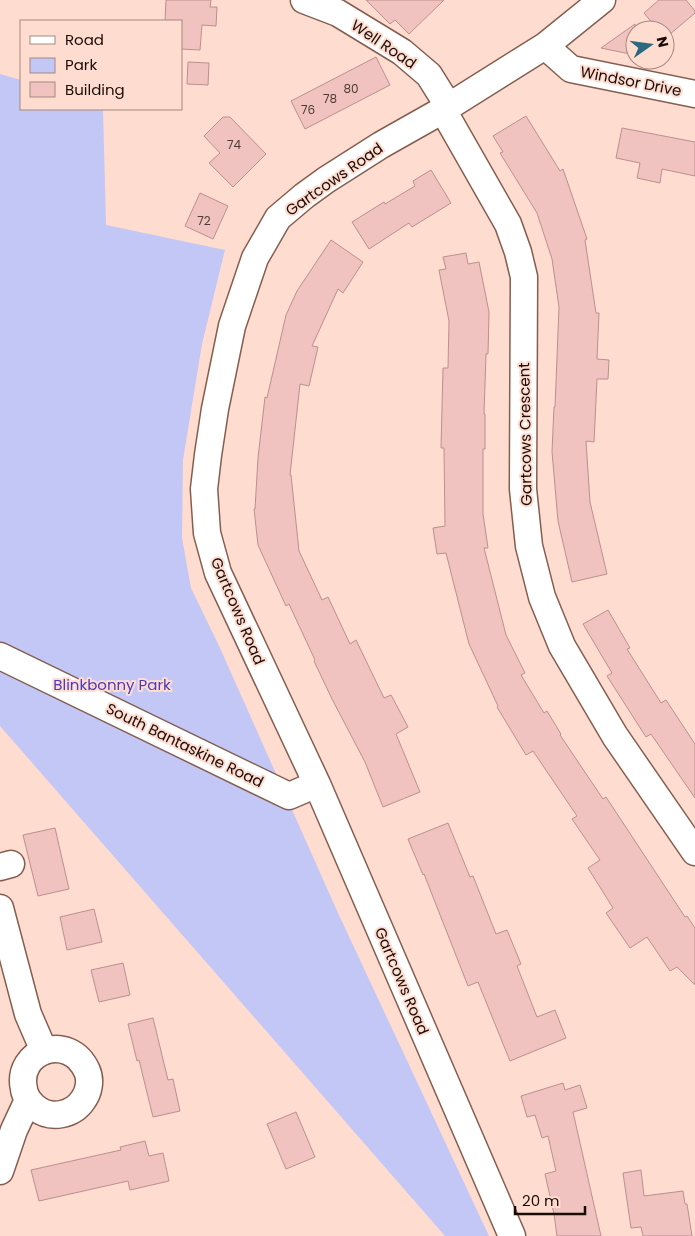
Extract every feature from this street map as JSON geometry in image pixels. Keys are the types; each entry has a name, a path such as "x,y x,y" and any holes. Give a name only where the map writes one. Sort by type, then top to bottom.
{"street":[{"name":"Well Road","path":"304,0 338,13 402,52 429,75 446,109"},
{"name":"Gartcows Road","path":"512,1236 317,784 218,573 207,532 204,490 215,409 232,326 251,267 278,218 304,196 342,170 381,145 446,109 545,46 602,0"},
{"name":"Windsor Drive","path":"545,46 571,69 695,94"},
{"name":"Gartcows Crescent","path":"446,109 508,224 524,277 523,489 529,546 542,597 562,646 615,736 695,852"},
{"name":"South Bantaskine Road","path":"0,656 289,796 317,784"},
{"path":"0,908 28,1014 44,1051"},
{"path":"55,1049 67,1050 84,1064 89,1086 85,1097 70,1112 59,1115 47,1114 37,1109 28,1100 23,1078 26,1067 33,1058 44,1051 55,1049"},
{"path":"0,1172 14,1130 28,1100"}],"green space":[{"name":"Blinkbonny Park","path":"0,74 20,80 20,110 103,110 106,225 225,250 202,344 183,460 182,538 191,588 220,648 338,913 489,1236 445,1236 0,726"}],"building":[{"path":"166,0 211,0 210,7 217,7 216,26 202,25 200,50 182,49 182,20 165,20"},
{"path":"366,0 444,0 409,34 395,20 390,24"},
{"path":"659,0 686,0 695,11 675,30 675,20 650,20 644,13"},
{"path":"625,31 625,53 601,48"},
{"path":"376,57 390,85 305,129 291,101"},
{"path":"188,62 209,63 208,85 187,84"},
{"path":"526,116 560,171 563,169 587,239 585,240 596,313 599,313 597,359 609,360 608,379 597,379 594,442 586,441 590,502 607,574 572,582 558,521 552,452 559,307 552,259 537,213 500,153 503,152 493,136"},
{"path":"223,117 230,117 266,154 233,187 209,163 220,153 204,136"},
{"path":"622,128 695,142 695,176 662,169 660,183 637,178 640,163 616,158"},
{"path":"431,170 451,203 412,227 409,223 369,249 352,222 415,186 413,181"},
{"path":"200,193 228,206 213,239 185,226"},
{"path":"331,240 363,262 343,293 338,289 312,346 318,347 309,386 300,384 290,475 299,551 322,600 328,597 350,644 356,640 384,698 391,695 408,727 396,734 420,792 383,807 365,762 332,699 289,604 286,606 258,545 254,509 265,397 267,398 286,315 297,291"},
{"path":"466,253 468,264 479,262 489,312 484,414 485,449 483,449 483,514 488,548 484,548 506,635 525,673 521,675 544,713 547,711 560,735 603,799 606,797 685,917 687,916 695,928 695,985 677,967 670,971 647,937 630,948 606,913 613,908 588,868 600,860 572,819 577,816 533,751 526,755 497,707 469,644 446,553 437,554 433,528 445,526 444,448 441,448 443,368 448,368 449,321 439,270 446,269 443,257"},
{"path":"608,610 630,648 627,649 661,703 666,700 695,744 695,798 651,734 646,737 607,676 612,673 583,624"},
{"path":"448,823 470,877 473,876 496,934 507,930 521,964 517,966 537,1017 555,1010 566,1038 510,1061 478,982 468,986 424,874 408,839"},
{"path":"55,828 69,889 38,896 23,835"},
{"path":"94,909 102,942 67,950 60,917"},
{"path":"123,963 130,995 99,1002 91,970"},
{"path":"153,1018 168,1080 173,1079 180,1111 153,1117 128,1024"},
{"path":"563,1083 565,1090 580,1085 587,1108 573,1112 601,1236 557,1236 545,1174 556,1171 548,1136 542,1138 535,1115 527,1117 521,1096"},
{"path":"296,1112 315,1157 286,1169 267,1124"},
{"path":"145,1141 149,1156 163,1153 169,1181 130,1190 128,1181 39,1201 31,1170 121,1150 120,1147"},
{"path":"641,1170 644,1196 683,1191 692,1236 643,1236 641,1227 631,1228 623,1173"}]}
